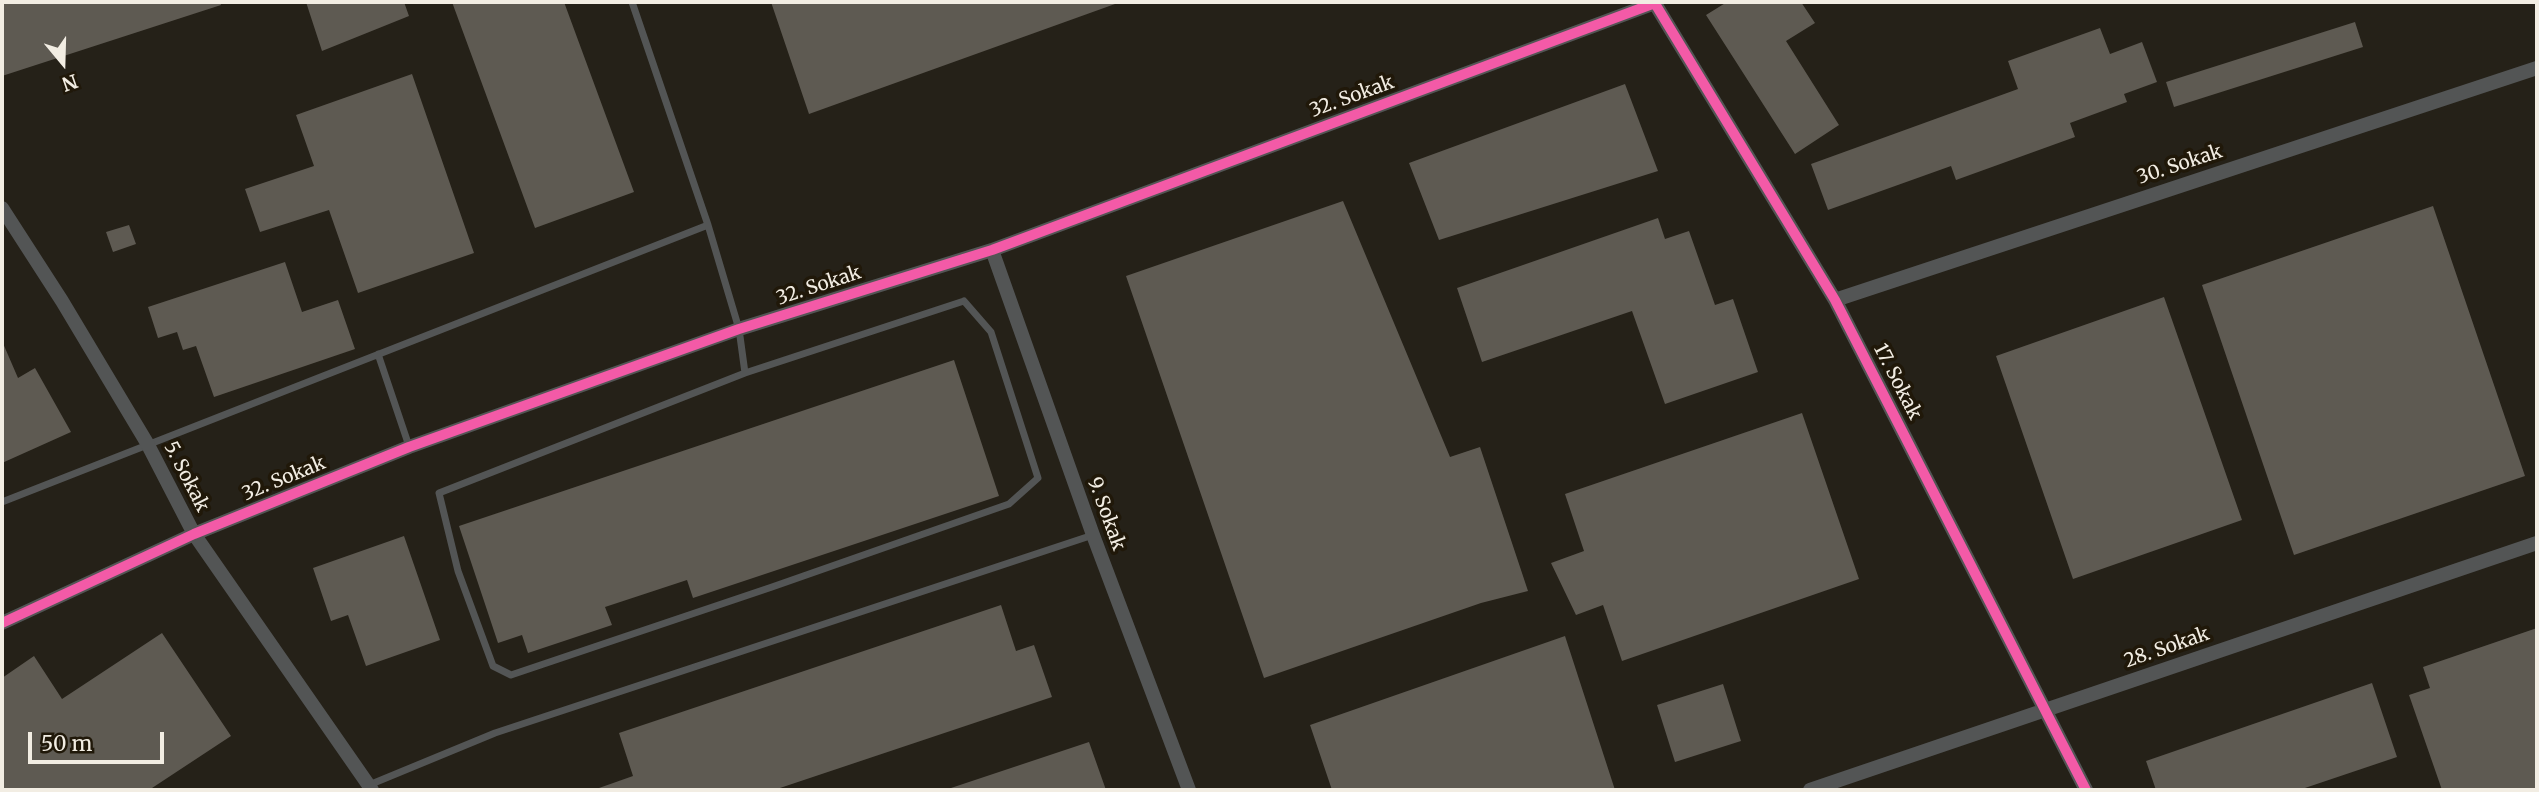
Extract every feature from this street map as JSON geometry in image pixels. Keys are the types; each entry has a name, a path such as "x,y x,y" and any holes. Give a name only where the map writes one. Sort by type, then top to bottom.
{"street":[{"name":"32. Sokak","path":"2,623 194,534 409,447 739,330 992,250 1655,2"},
{"name":"17. Sokak","path":"1655,2 1835,300 2087,790"},
{"name":"30. Sokak","path":"1835,300 2537,68"},
{"name":"5. Sokak","path":"2,208 62,301 147,443 194,534 370,788"},
{"name":"9. Sokak","path":"992,250 1093,536 1189,790"},
{"name":"28. Sokak","path":"1810,790 2537,543"}],"lane":[{"path":"632,2 708,225 739,330 745,373"},
{"path":"2,502 708,225"},
{"path":"964,301 990,332 1038,478 1009,504 785,583 511,675 492,666 458,571 439,493 745,373 964,301"},
{"path":"378,354 409,447"},
{"path":"370,788 495,733 1093,536"}],"building":[{"path":"2,2 220,2 221,5 2,76"},
{"path":"306,2 404,2 409,16 322,51"},
{"path":"452,2 564,2 634,192 535,228"},
{"path":"771,2 1115,2 1115,4 809,114"},
{"path":"1727,2 1801,2 1815,23 1786,41 1839,125 1795,154 1706,15"},
{"path":"2355,22 2363,47 2174,107 2166,82"},
{"path":"2100,28 2110,54 2142,42 2157,82 2124,94 2127,102 2070,123 2075,137 1956,180 1951,166 1828,210 1811,164 2018,89 2008,61"},
{"path":"412,74 474,253 358,293 329,210 260,232 245,189 314,166 296,115"},
{"path":"1625,84 1658,171 1439,240 1409,163"},
{"path":"1343,201 1450,457 1480,447 1528,591 1481,603 1264,678 1126,276"},
{"path":"2433,206 2525,476 2294,555 2202,285"},
{"path":"1658,218 1665,239 1689,231 1715,305 1733,299 1758,372 1665,404 1632,311 1482,362 1457,288"},
{"path":"129,225 136,244 113,252 106,232"},
{"path":"285,262 302,312 338,300 355,349 214,397 196,346 183,350 177,332 158,338 148,307"},
{"path":"2164,297 2242,520 2073,579 1996,356"},
{"path":"2,341 18,378 35,368 71,432 2,463"},
{"path":"954,360 999,496 693,598 687,580 605,607 612,625 528,653 522,635 498,643 459,526"},
{"path":"1802,413 1859,579 1622,661 1603,605 1576,615 1551,563 1584,551 1565,494"},
{"path":"404,536 440,640 366,666 348,615 331,621 313,568"},
{"path":"1001,605 1016,651 1034,645 1052,697 774,790 599,790 633,776 619,733"},
{"path":"2537,628 2537,790 2442,790 2409,695 2430,688 2423,667"},
{"path":"162,633 231,736 149,790 2,790 2,678 34,656 62,699"},
{"path":"1565,636 1615,790 1332,790 1310,725"},
{"path":"2372,683 2397,757 2299,790 2156,790 2146,761"},
{"path":"1723,684 1741,741 1675,762 1657,705"},
{"path":"1089,742 1106,790 951,788"}],"cycle path":[{"path":"1654,2 1835,300 2086,790"},
{"path":"2,623 194,534 409,447 739,329 992,250 1655,3"}]}
